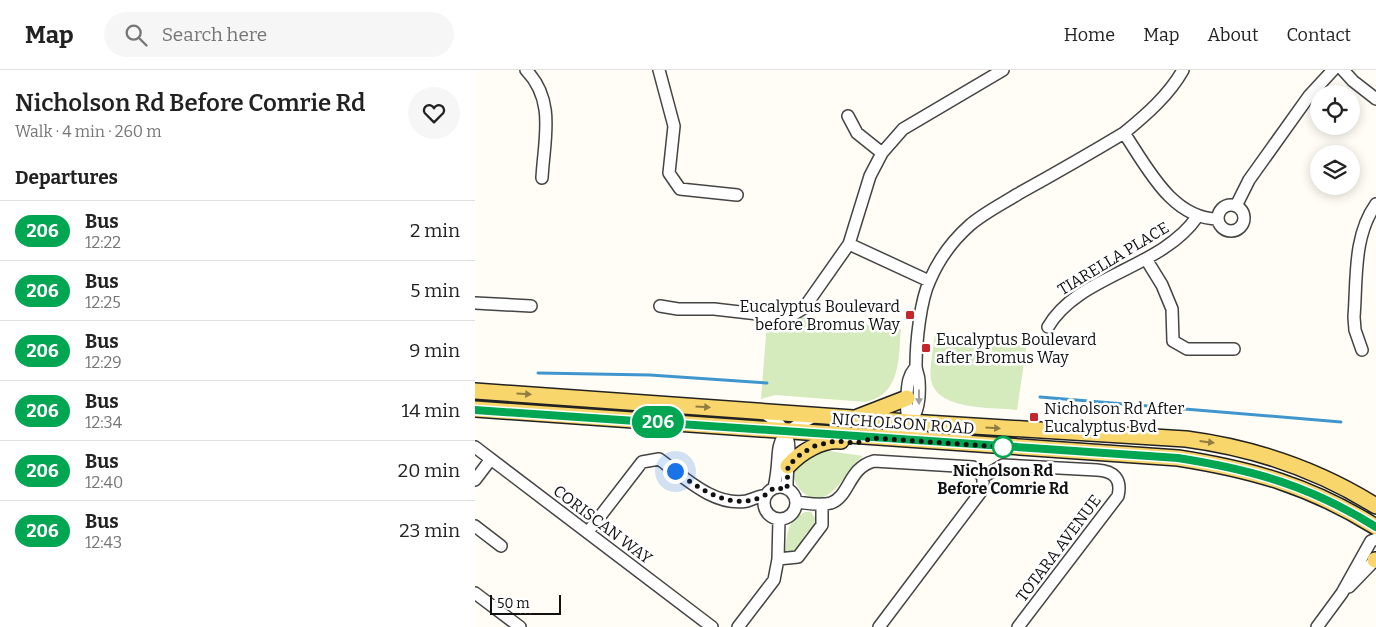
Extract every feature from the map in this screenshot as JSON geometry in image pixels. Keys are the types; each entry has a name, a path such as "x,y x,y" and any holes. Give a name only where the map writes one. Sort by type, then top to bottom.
{"main road":[{"name":"NICHOLSON ROAD","path":"475,391 1193,440 1260,453 1303,468 1352,491 1376,506"},
{"path":"855,418 907,398"},
{"name":"NICHOLSON ROAD","path":"475,410 936,443 1178,458 1231,466 1278,480 1312,493 1376,527"},
{"path":"788,466 802,453 815,446 835,441 856,443 878,438"}],"street":[{"path":"526,70 535,79 543,95 547,115 542,178"},
{"path":"659,70 674,126 669,173 680,189 737,194"},
{"path":"660,306 678,309 722,309 775,316 794,314 810,303 849,244 870,176 882,153 903,129 1003,70"},
{"path":"936,443 919,435 909,422 905,408 909,377 915,368 923,308 929,282 940,260 953,241 971,224 1124,133 1141,120 1176,82 1183,70"},
{"path":"1236,206 1249,180 1309,96 1333,70"},
{"path":"1343,70 1353,81 1376,99"},
{"path":"848,116 857,133 882,153"},
{"path":"1124,133 1167,194 1186,212 1197,217 1218,219"},
{"path":"1362,350 1355,330 1354,317 1360,239 1367,217 1376,204"},
{"path":"1229,205 1236,206 1243,216 1240,227 1232,230 1224,229 1218,219 1222,208 1229,205"},
{"name":"TIARELLA PLACE","path":"1048,327 1056,312 1068,302 1146,259 1187,232 1197,217"},
{"path":"849,244 929,282"},
{"path":"1146,259 1162,285 1172,309 1173,342 1187,348 1234,349"},
{"path":"475,303 531,306"},
{"path":"878,438 898,432 909,422 919,408 919,378 915,368"},
{"path":"588,532 642,462 659,460 706,494 734,501 746,501 764,508 771,517 779,519 790,516 796,502 795,497 787,489 791,445 786,432 772,417 761,411"},
{"path":"764,508 770,491 778,444 786,432 817,415"},
{"name":"CORISCAN WAY","path":"475,447 712,627"},
{"path":"475,480 491,459"},
{"path":"796,502 822,504 832,502 840,496 859,467 873,461 973,467 983,477 983,488 879,627"},
{"name":"TOTARA AVENUE","path":"983,477 1003,465 1106,471 1119,481 1118,496 1018,627"},
{"path":"1303,468 1319,482 1376,513"},
{"path":"746,501 770,491 787,489"},
{"path":"778,559 798,557 822,525 822,504"},
{"path":"738,627 774,580 778,559 779,519"},
{"path":"475,526 501,546"},
{"path":"1317,627 1342,593 1371,541 1376,539"},
{"path":"1342,593 1376,560"},
{"path":"477,598 520,627"}],"green space":[{"path":"802,317 901,329 896,373 886,391 866,402 775,395 761,399 767,322 795,324"},
{"path":"935,333 1027,343 1017,410 967,406 943,397 935,390 931,380 931,363"},
{"path":"822,450 863,456 832,492 817,498 802,492 796,484 793,474 801,459"},
{"path":"805,512 811,512 815,518 814,528 806,533 795,553 785,554 787,534 791,524"}],"waterway":[{"path":"538,373 650,375 767,383"},
{"path":"1040,397 1341,422"}],"bus line":[{"name":"206","path":"475,410 1178,458 1231,466 1278,480 1329,500 1376,527"}],"place":[{"name":"Eucalyptus Boulevard before Bromus Way","path":"910,315"},
{"name":"Eucalyptus Boulevard after Bromus Way","path":"926,348"},
{"name":"Nicholson Rd After Eucalyptus Bvd","path":"1034,417"},
{"name":"Nicholson Rd Before Comrie Rd","path":"1003,447"}],"route":[{"path":"675,471 706,494 734,501 746,501 766,494 774,488 782,487 787,489 788,466 802,453 815,446 835,441 856,443 874,438 1003,447"}]}
